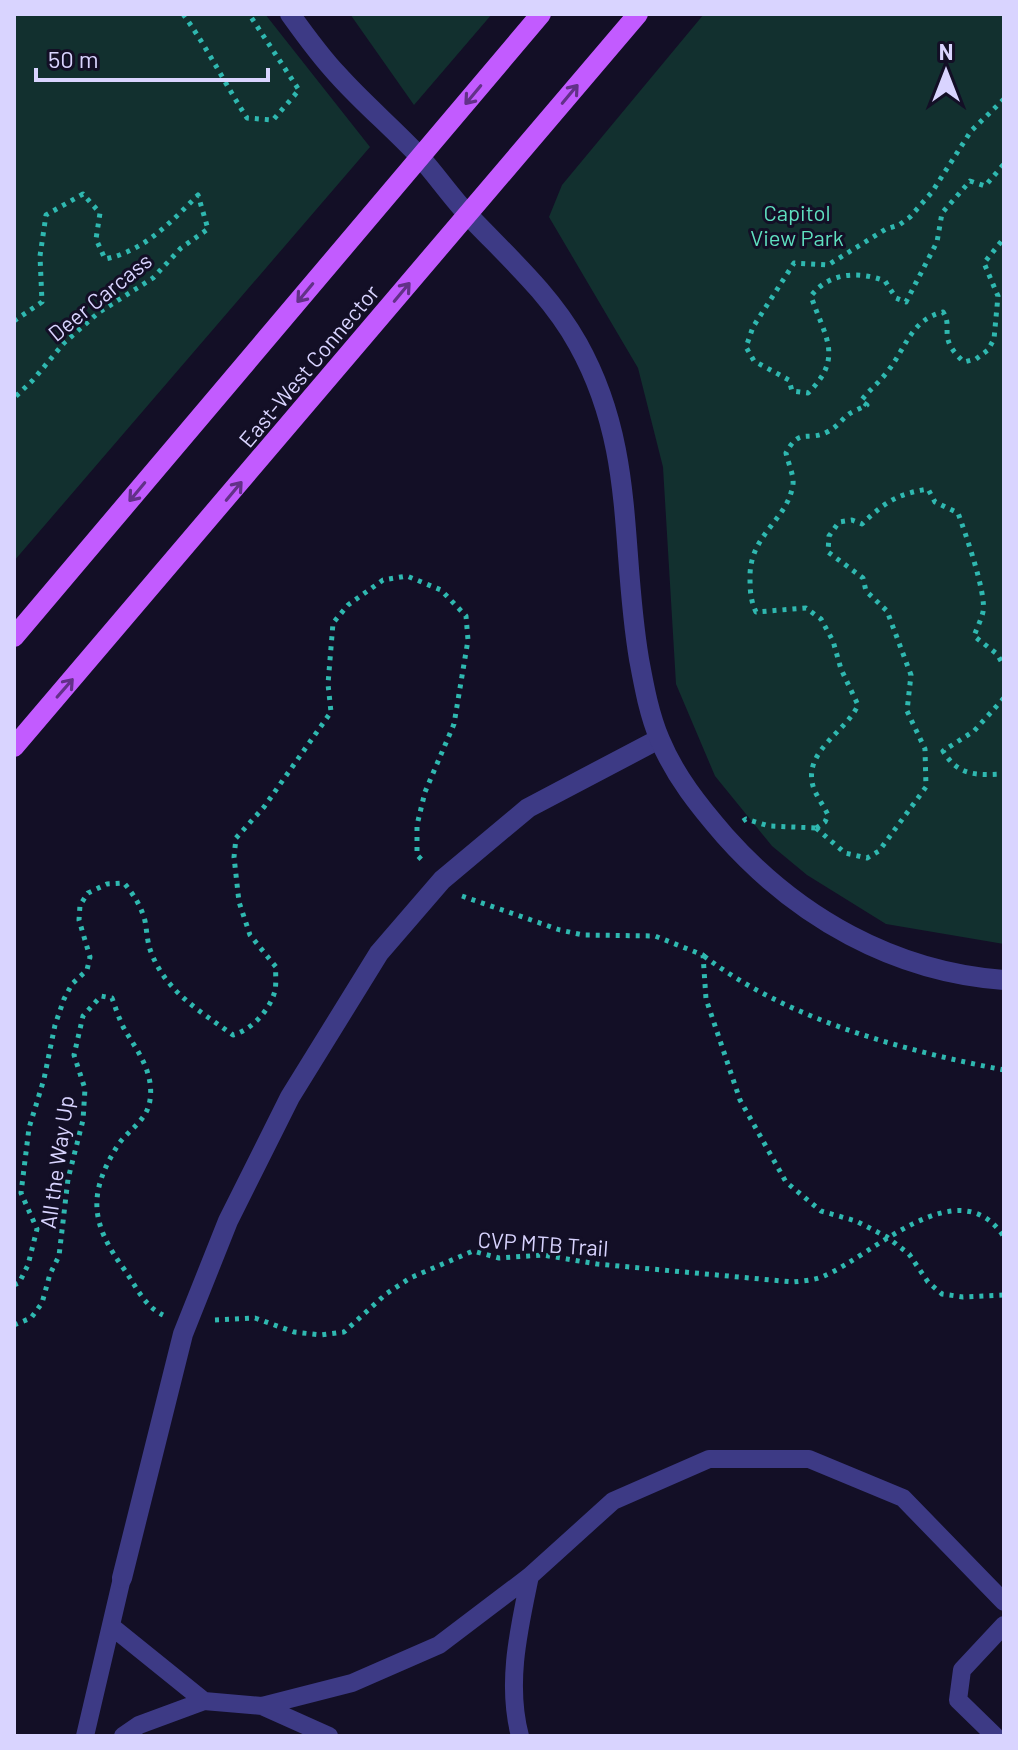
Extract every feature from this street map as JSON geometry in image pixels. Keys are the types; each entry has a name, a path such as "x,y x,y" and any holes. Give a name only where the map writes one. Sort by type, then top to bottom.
{"main road":[{"path":"14,637 541,14"},
{"name":"East-West Connector","path":"14,747 638,14"}],"street":[{"path":"290,14 338,76 420,157 468,215 514,260 548,300 577,343 599,386 619,456 639,655 648,705 659,739 679,777 750,864 819,918 872,947 942,971 1004,980"},
{"path":"122,1578 183,1334 228,1221 290,1097 379,953 442,880 528,808 659,739"}],"lane":[{"path":"262,1706 352,1683 439,1645 530,1576 613,1501 709,1459 809,1459 903,1498 1004,1602"},
{"path":"520,1736 513,1710 516,1644 530,1576"},
{"path":"85,1736 122,1578"},
{"path":"995,1736 958,1700 962,1670 1004,1625"},
{"path":"111,1626 204,1701"},
{"path":"123,1736 139,1725 204,1701 262,1706 329,1736"}],"path":[{"path":"183,14 201,38 214,66 247,118 273,120 299,90 249,14"},
{"path":"1004,99 971,131 932,192 899,225 886,229 828,265 794,263 753,327 746,347 754,361 789,380 792,391 808,393 821,380 829,348 827,330 811,296 830,280 857,273 885,281 896,298 906,302 937,242 942,213 970,181 985,186 1004,164"},
{"name":"Deer Carcass","path":"14,321 42,302 40,256 46,215 83,194 100,213 96,239 105,259 127,254 161,232 198,195 208,229 181,248 153,278 98,313 75,333 14,398"},
{"path":"726,837 746,819 769,826 816,828 825,822 828,815 813,785 812,768 821,748 852,719 858,705 821,619 806,608 756,612 750,599 750,562 758,542 787,502 794,479 786,453 793,440 805,434 816,436 829,432 847,415 867,405 861,401 888,371 920,322 943,312 947,318 946,340 953,353 964,362 976,359 988,350 994,339 998,296 984,263 1004,238"},
{"path":"816,828 845,853 867,858 879,851 926,787 925,749 907,711 911,675 887,611 866,591 863,578 828,552 829,536 839,522 852,520 862,524 880,507 902,493 928,489 935,502 958,513 970,543 983,595 983,611 974,636 997,654 1004,666"},
{"path":"14,1285 19,1283 28,1265 37,1229 21,1193 29,1128 60,1012 72,984 87,970 90,957 79,920 80,905 88,893 107,884 124,883 137,899 145,920 149,949 162,975 181,998 233,1035 246,1032 258,1020 275,994 276,967 250,935 239,902 234,857 236,838 264,807 331,712 328,684 333,623 348,605 383,580 407,576 441,590 466,616 468,640 454,724 425,792 417,825 417,855 428,866"},
{"path":"1004,698 974,731 943,751 951,764 974,775 1004,774"},
{"path":"455,893 560,930 583,935 655,936 703,955 749,985 822,1020 913,1049 1004,1070"},
{"path":"703,955 706,999 740,1100 786,1182 821,1211 856,1221 887,1237 909,1254 928,1282 942,1294 963,1297 1004,1295"},
{"name":"All the Way Up","path":"14,1325 31,1318 42,1303 59,1256 68,1179 83,1120 85,1089 74,1055 83,1016 101,996 112,998 125,1030 141,1053 148,1074 150,1100 144,1118 119,1144 101,1181 95,1210 101,1235 148,1306 172,1319"},
{"name":"CVP MTB Trail","path":"210,1320 255,1318 294,1332 321,1335 344,1332 386,1294 410,1278 473,1251 499,1258 543,1255 597,1264 793,1282 823,1277 887,1237 948,1211 973,1213 997,1227 1004,1237"}],"green space":[{"path":"14,14 265,14 370,147 14,561"},
{"path":"350,14 492,14 414,105"},
{"name":"Capitol View Park","path":"704,14 1004,14 1004,944 886,924 807,875 772,846 715,776 676,684 663,467 638,368 549,217 562,185"}]}
